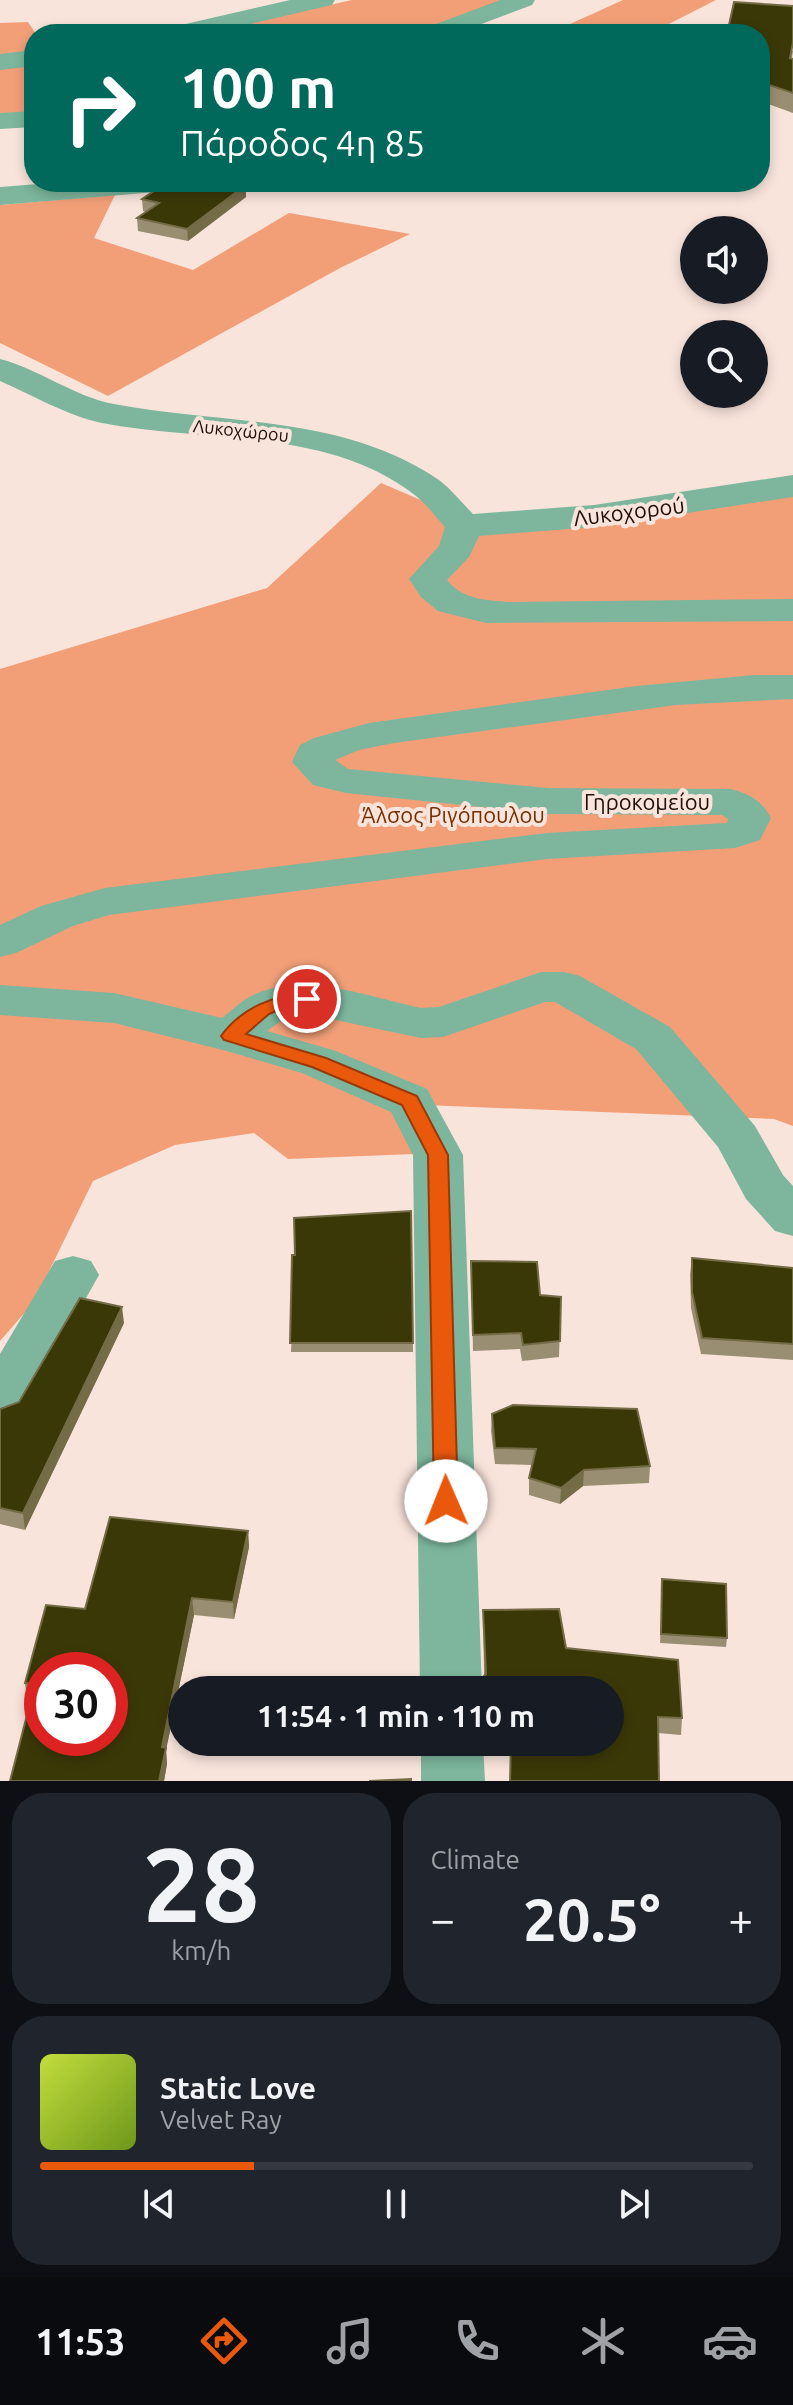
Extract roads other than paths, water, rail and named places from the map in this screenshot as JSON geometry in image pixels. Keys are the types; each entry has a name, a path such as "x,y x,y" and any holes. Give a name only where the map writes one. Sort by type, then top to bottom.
{"street":[{"path":"217,24 323,0"},
{"path":"459,24 523,0"},
{"path":"0,62 24,59"},
{"path":"0,121 24,120"},
{"path":"0,196 48,192"},
{"name":"Λυκοχώρου","path":"0,369 83,407 104,413 297,436 351,450 388,465 429,489 464,526"},
{"name":"Λυκοχορού","path":"464,526 594,516 793,486"},
{"path":"464,526 456,549 428,579 432,589 442,599 462,607 509,613 793,610"},
{"name":"Γηροκομείου","path":"0,943 57,916 105,902 547,846 735,835 745,831 750,818 747,812 731,802 548,801 346,781 328,776 313,762 315,754 336,743 421,729 719,689 793,687"},
{"path":"231,1036 262,1010 279,1002 307,999 421,1023 443,1022 541,987 564,987 653,1038 738,1138 764,1186 793,1218"},
{"path":"0,1000 114,1008 231,1036 319,1062 410,1101 438,1155 451,1676"},
{"path":"0,1402 73,1275"},
{"path":"452,1756 453,1781"}],"park label":[{"name":"Άλσος Ριγόπουλου","path":"453,814"}]}
